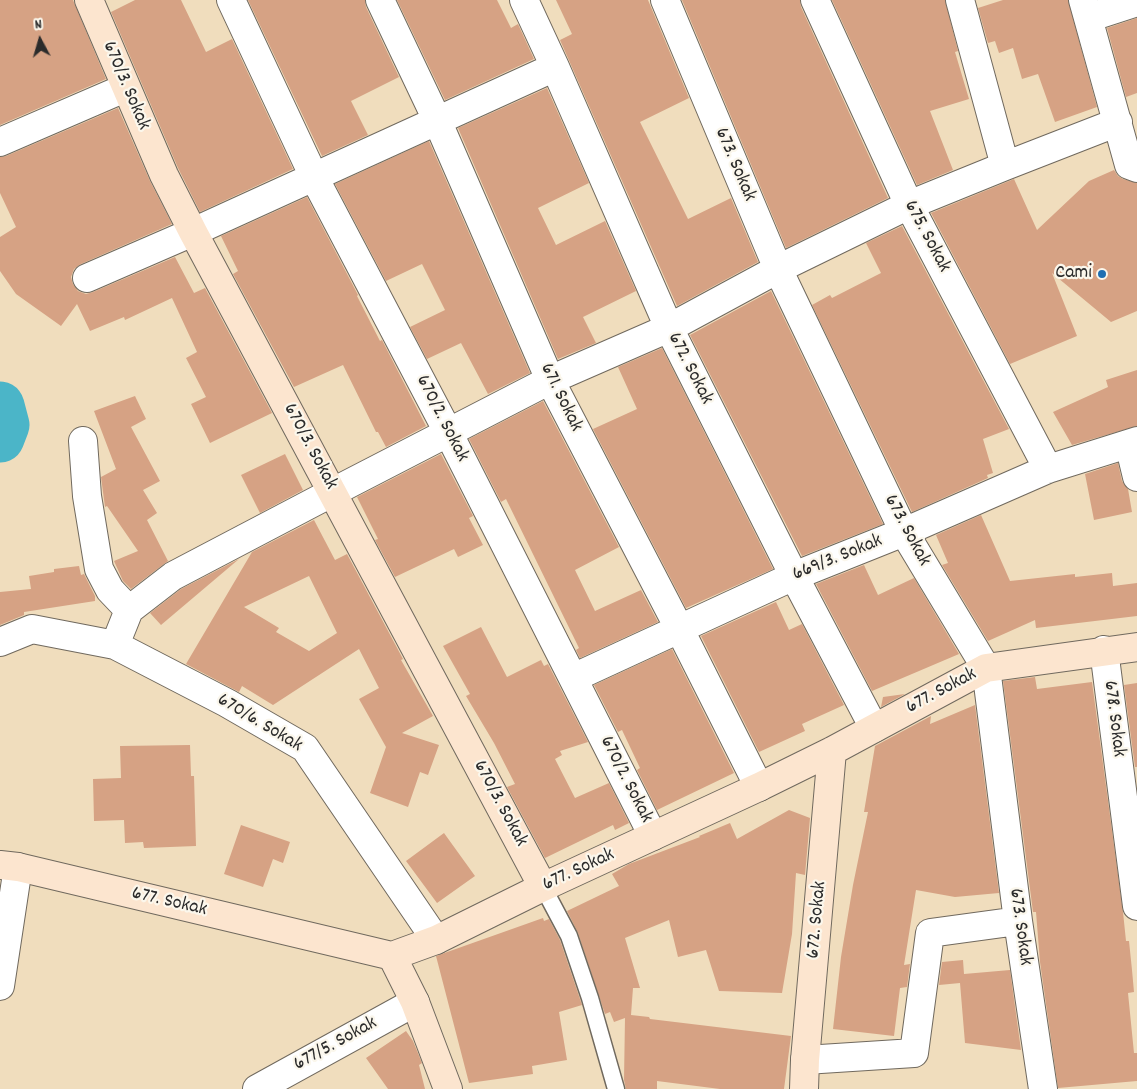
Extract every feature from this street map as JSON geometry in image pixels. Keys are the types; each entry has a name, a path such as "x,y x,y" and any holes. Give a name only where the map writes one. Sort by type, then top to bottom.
{"street":[{"name":"670/3. Sokak","path":"89,0 125,88 192,232 543,887"},
{"name":"670/2. Sokak","path":"231,0 314,177 448,432 653,836"},
{"name":"671. Sokak","path":"380,0 437,120 550,380 759,787"},
{"name":"672. Sokak","path":"524,0 668,328 794,576 874,728"},
{"name":"673. Sokak","path":"665,0 778,269 904,532 986,668 1018,921 1043,1089"},
{"name":"675. Sokak","path":"815,0 909,206 1048,468"},
{"path":"960,0 1005,166"},
{"path":"1137,2 1086,9 1129,165 1137,168"},
{"path":"86,278 192,232 555,67"},
{"path":"0,142 125,88"},
{"path":"115,644 129,610 174,576 448,432 550,380 668,328 778,269 909,206 1118,122"},
{"path":"83,441 87,496 99,569 110,590 129,610"},
{"path":"1133,443 1137,477"},
{"name":"669/3. Sokak","path":"573,678 794,576 904,532 1048,468 1133,443"},
{"name":"670/6. Sokak","path":"0,642 32,630 115,644 226,703 305,748 436,940"},
{"name":"677. Sokak","path":"9,866 392,956 436,940 543,887 759,787 832,751 986,668 1104,650 1137,647"},
{"name":"678. Sokak","path":"1104,650 1137,906"},
{"name":"672. Sokak","path":"804,1089 832,751"},
{"path":"0,986 9,866"},
{"path":"805,1060 914,1053 930,933 1018,921"},
{"path":"392,956 415,1002 448,1089"},
{"name":"677/5. Sokak","path":"257,1089 415,1002"}],"lane":[{"path":"543,887 569,936 590,998 616,1089"}],"building":[{"path":"0,0 73,0 106,79 0,125"},
{"path":"135,0 181,0 206,52 232,39 293,169 200,212 178,168 111,12"},
{"path":"248,0 365,0 366,7 399,77 351,101 368,135 322,156"},
{"path":"397,0 497,0 511,28 518,24 534,59 445,100"},
{"path":"556,0 648,0 689,98 640,122 688,219 731,198 758,262 677,306 560,40 572,34"},
{"path":"682,0 800,0 801,7 888,198 786,248"},
{"path":"832,0 945,0 958,51 955,52 969,99 930,111 953,170 917,185"},
{"path":"1003,0 1068,0 1097,107 1055,122 1038,74 1022,79 1013,48 999,53 995,41 988,43 978,8"},
{"path":"1137,18 1137,93 1126,97 1107,28"},
{"path":"547,88 589,183 538,208 556,245 605,221 636,291 583,317 596,343 558,359 458,128"},
{"path":"118,108 150,181 172,224 81,264 74,269 71,277 78,291 86,294 175,257 194,293 205,288 272,413 210,443 191,404 206,397 186,358 197,352 172,298 125,320 124,317 90,331 77,304 61,326 16,294 0,271 0,237 16,227 0,193 0,157"},
{"path":"429,141 530,373 488,394 461,343 427,359 410,327 445,310 422,264 386,281 335,184"},
{"path":"1114,170 1123,179 1137,183 1137,311 1111,322 1052,273 1077,336 1010,364 931,213 1014,179 1037,230 1089,181"},
{"path":"307,197 380,341 382,340 426,426 386,447 378,432 376,432 343,365 294,387 233,274 238,271 221,236"},
{"path":"902,226 1009,429 983,439 993,473 987,475 988,478 912,512 812,305 830,295 832,298 881,273 866,243"},
{"path":"771,291 883,524 802,556 690,335"},
{"path":"662,348 773,569 686,608 593,429 637,409 618,367"},
{"path":"1137,370 1137,426 1072,445 1053,412 1108,387 1106,380"},
{"path":"135,396 146,419 131,427 160,481 143,490 157,513 147,520 168,561 131,589 123,581 114,561 138,551 107,506 105,507 101,477 116,469 94,411"},
{"path":"543,401 619,547 575,570 595,611 641,590 658,622 580,658 576,650 579,648 506,499 501,502 469,439"},
{"path":"285,454 303,490 260,513 241,475"},
{"path":"441,454 473,516 469,518 483,545 458,557 454,549 395,577 375,540 378,539 357,497"},
{"path":"1118,463 1122,481 1128,489 1132,512 1094,520 1085,474"},
{"path":"981,515 1010,581 1075,574 1075,577 1112,573 1113,586 1137,583 1137,616 1036,628 1035,620 988,641 942,565 948,563 936,535"},
{"path":"314,520 335,560 347,554 403,659 401,660 433,716 402,733 439,745 428,775 420,772 408,807 370,793 386,747 359,699 379,688 359,649 273,705 242,686 239,692 186,664 252,552","holes":["309,576 337,633 309,651 276,632 279,628 244,607"]},
{"path":"239,559 161,625 150,613 181,589"},
{"path":"864,565 878,595 914,578 959,654 872,691 816,584"},
{"path":"79,566 81,575 84,574 95,596 95,601 24,612 24,615 0,625 0,592 31,589 29,576 54,572 54,569"},
{"path":"776,602 789,630 802,624 844,705 802,724 805,731 759,752 701,636"},
{"path":"481,627 507,677 541,660 544,666 548,664 588,742 560,751 562,755 555,759 575,798 609,783 629,823 615,830 613,825 545,858 507,787 515,784 494,743 466,696 470,694 443,646"},
{"path":"672,649 734,773 657,810 637,770 640,768 622,730 618,732 594,685"},
{"path":"1035,677 1037,689 1092,682 1126,941 1129,941 1134,992 1128,993 1134,1053 1137,1053 1137,1081 1058,1088 1040,962 1036,912 1033,912 1003,681"},
{"path":"1137,683 1137,767 1135,767 1124,685"},
{"path":"905,694 881,707 883,697"},
{"path":"975,705 999,893 955,897 916,890 904,965 910,964 907,987 900,988 894,1036 833,1029 841,957 868,812 864,812 875,746 931,716 930,724"},
{"path":"190,745 191,776 194,776 196,846 144,848 143,842 125,843 124,820 94,821 93,779 121,778 120,746"},
{"path":"789,810 810,818 805,875 796,873 792,934 782,993 719,991 706,950 678,957 669,920 625,938 640,988 633,988 631,1015 791,1036 784,1089 720,1089 657,1081 657,1089 626,1089 624,1080 625,1018 614,1022 610,1012 605,1014 578,933 567,911 619,886 612,874 629,864 700,837 730,823 737,839"},
{"path":"241,825 290,842 283,863 273,859 263,887 224,874"},
{"path":"444,833 475,876 437,903 406,861"},
{"path":"543,918 544,921 549,919 560,940 582,1005 559,1012 567,1060 532,1066 533,1074 469,1083 436,956"},
{"path":"963,960 964,974 1010,970 1021,1050 965,1043 960,983 939,985 942,962"},
{"path":"406,1031 413,1041 422,1063 419,1065 425,1089 388,1089 366,1058"}],"waterway":[{"path":"0,406 5,425 0,438"}],"place":[{"name":"Cami","path":"1102,274"}]}
